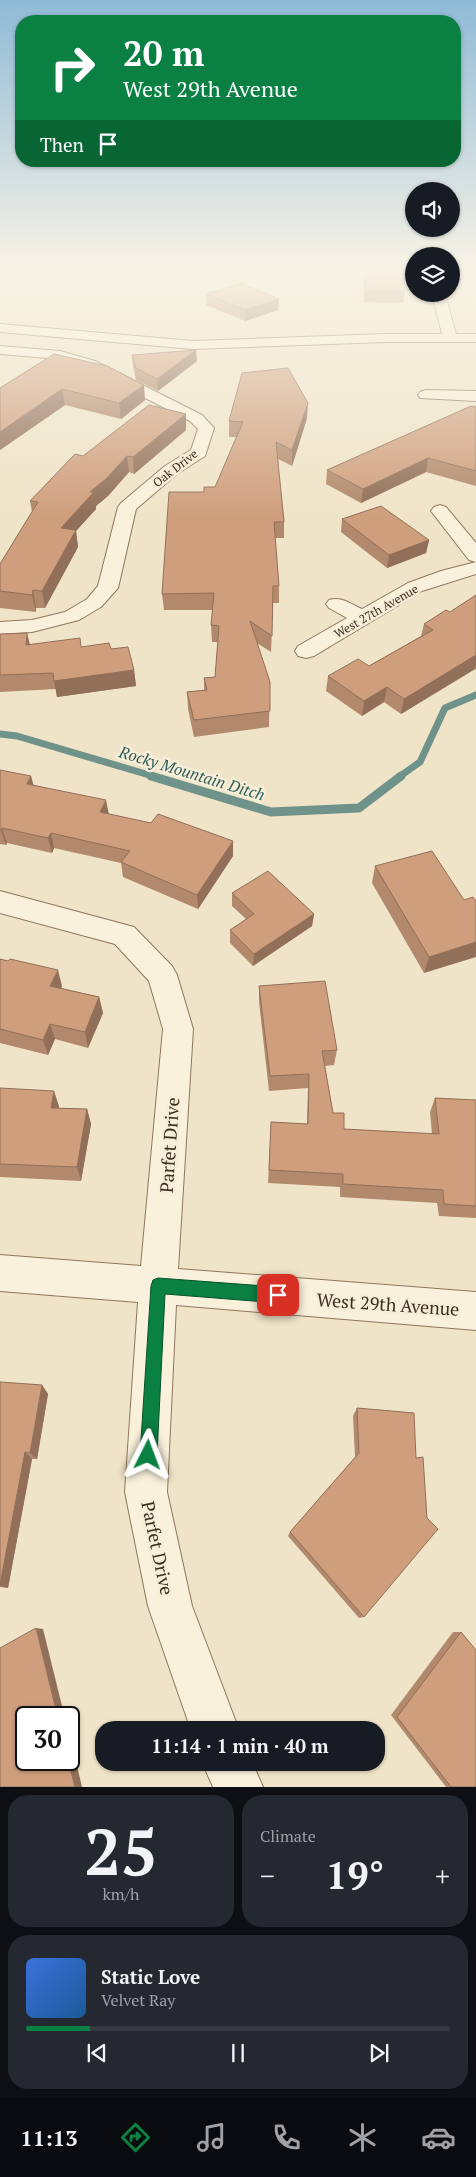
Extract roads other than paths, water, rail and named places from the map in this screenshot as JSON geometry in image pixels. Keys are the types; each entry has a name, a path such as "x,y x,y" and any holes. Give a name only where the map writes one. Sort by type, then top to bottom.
{"street":[{"name":"Oak Drive","path":"0,628 32,626 72,616 94,603 108,588 127,507 172,470 199,452 206,428 196,418 90,364 60,355 7,350"},
{"path":"426,395 476,396"},
{"path":"440,511 476,556"},
{"name":"West 27th Avenue","path":"306,651 416,587 448,575 476,568"},
{"path":"336,604 364,618"},
{"name":"Parfet Drive","path":"0,902 124,935 162,974 178,1029 158,1286 146,1492 170,1606 212,1721"},
{"name":"West 29th Avenue","path":"0,1273 476,1310"},
{"path":"231,1771 240,1787"}],"waterway":[{"name":"Rocky Mountain Ditch","path":"399,777 420,762 445,708 476,695"},
{"name":"Rocky Mountain Ditch","path":"0,734 17,736 156,777"},
{"name":"Rocky Mountain Ditch","path":"151,776 271,812 359,808 401,776"}]}
